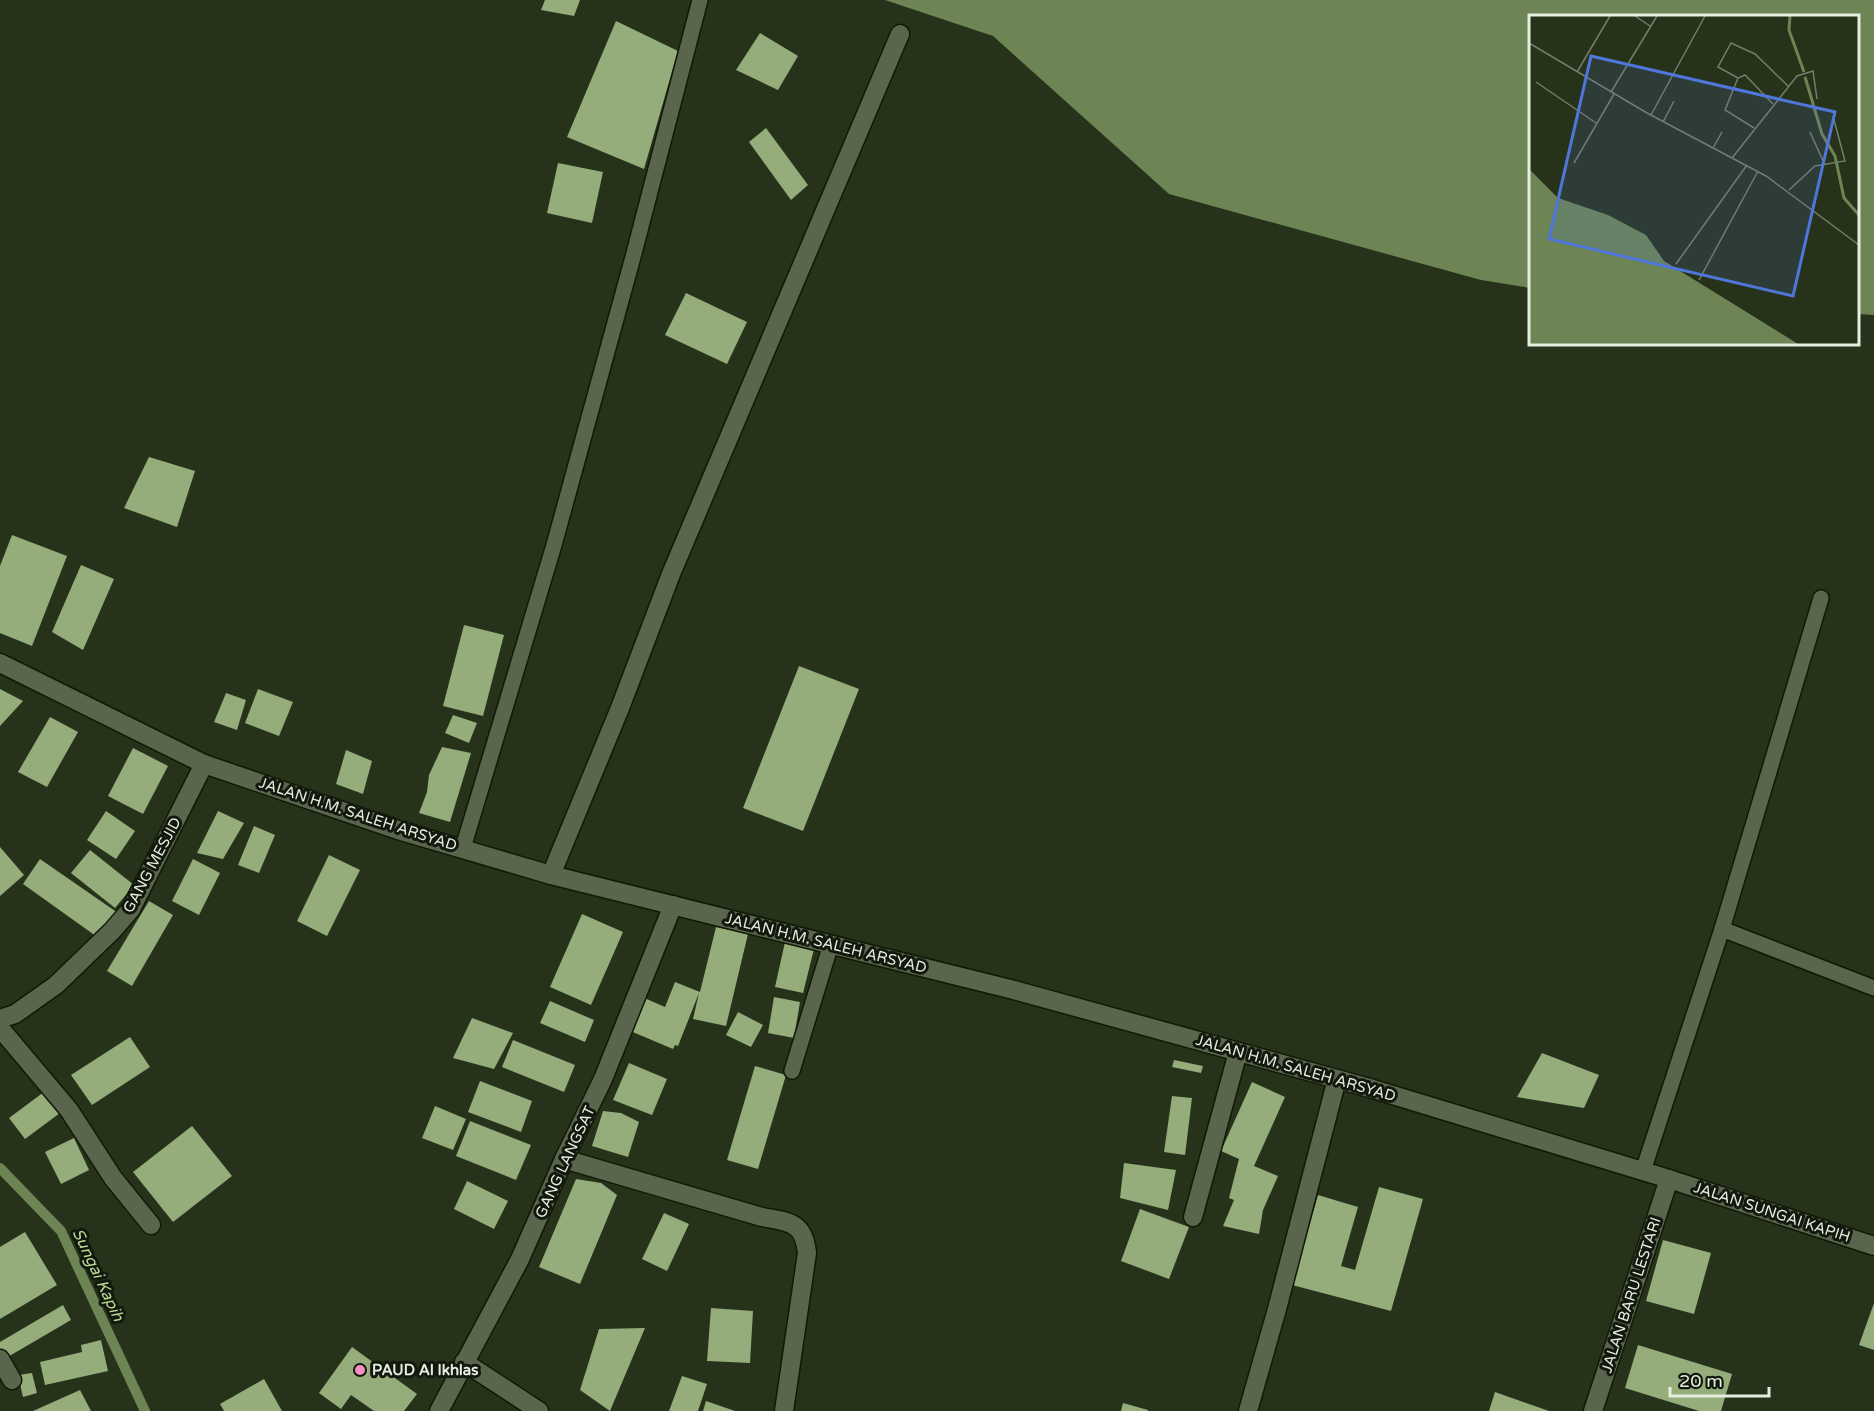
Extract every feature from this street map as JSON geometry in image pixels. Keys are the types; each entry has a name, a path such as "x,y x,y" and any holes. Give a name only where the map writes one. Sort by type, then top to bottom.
{"street":[{"path":"551,874 620,708 671,574 900,34"},
{"name":"JALAN H.M. SALEH ARSYAD","path":"0,663 204,764 398,830 551,874 1014,990 1337,1079 1669,1179"},
{"name":"GANG MESJID","path":"0,1018 15,1014 56,985 112,932 131,909 204,764"},
{"name":"GANG LANGSAT","path":"440,1411 520,1259 564,1159 603,1079 673,905"},
{"path":"0,1028 69,1110 113,1178 151,1225"},
{"path":"1193,1217 1238,1052"},
{"path":"1248,1411 1337,1079"},
{"path":"564,1159 794,1224 799,1228 805,1237 807,1252 784,1411"},
{"name":"JALAN SUNGAI KAPIH","path":"1669,1179 1874,1246"},
{"name":"JALAN BARU LESTARI","path":"1593,1411 1669,1179"},
{"path":"0,1359 12,1380"},
{"path":"464,1362 539,1411"}],"lane":[{"path":"463,848 554,545 700,0"},
{"path":"1643,1171 1722,929 1821,598"},
{"path":"1722,929 1874,988"},
{"path":"792,1071 831,944"}],"shaded area":[{"path":"885,0 1874,0 1874,315 1859,314 1859,15 1529,15 1529,288 1481,280 1169,194 993,36"}],"building":[{"path":"545,0 580,0 574,16 541,10"},
{"path":"616,21 678,51 644,169 567,137"},
{"path":"760,33 798,56 778,90 736,70"},
{"path":"766,128 808,185 791,200 749,142"},
{"path":"558,163 603,172 592,223 547,213"},
{"path":"686,293 747,322 727,364 665,335"},
{"path":"149,457 195,471 177,527 124,508"},
{"path":"12,535 67,556 32,646 0,633 0,566"},
{"path":"81,565 114,579 83,650 52,632"},
{"path":"464,625 504,635 483,716 443,706"},
{"path":"799,666 859,689 803,831 743,808"},
{"path":"0,689 23,701 0,726"},
{"path":"258,689 293,702 279,736 245,723"},
{"path":"226,693 246,700 237,730 214,722"},
{"path":"453,715 477,723 469,743 445,733"},
{"path":"50,717 78,732 47,787 18,772"},
{"path":"442,747 471,753 450,822 419,813 427,792 429,775"},
{"path":"133,748 168,766 143,814 108,796"},
{"path":"346,750 372,761 363,794 336,784"},
{"path":"106,811 135,831 116,859 87,840"},
{"path":"218,811 244,823 223,859 197,853"},
{"path":"254,826 275,835 259,873 238,865"},
{"path":"0,847 24,875 0,896"},
{"path":"90,850 134,885 115,908 71,873"},
{"path":"329,855 360,870 327,936 297,921"},
{"path":"40,859 118,913 100,939 23,884"},
{"path":"193,859 220,873 199,915 172,901"},
{"path":"149,901 173,915 132,986 107,971"},
{"path":"582,914 623,932 591,1005 550,987"},
{"path":"716,927 748,934 726,1026 693,1019 699,993 678,1046 675,1045 673,1049 628,1030 642,997 665,1007 675,982 700,992"},
{"path":"785,942 814,949 803,993 775,987"},
{"path":"774,997 800,1002 794,1038 768,1033"},
{"path":"550,1001 594,1020 585,1042 540,1023"},
{"path":"738,1012 763,1025 751,1047 726,1035"},
{"path":"472,1018 513,1033 494,1069 453,1058"},
{"path":"130,1037 150,1067 92,1105 71,1075"},
{"path":"513,1040 575,1065 564,1092 502,1067"},
{"path":"1542,1053 1599,1075 1584,1108 1517,1097"},
{"path":"1174,1060 1203,1066 1201,1073 1172,1067"},
{"path":"629,1063 667,1079 652,1115 613,1100"},
{"path":"755,1066 786,1075 758,1169 727,1160"},
{"path":"480,1081 532,1101 521,1132 468,1112"},
{"path":"1252,1082 1285,1097 1254,1166 1278,1176 1263,1210 1259,1234 1223,1226 1234,1200 1229,1198 1239,1159 1221,1151"},
{"path":"48,1089 64,1110 25,1139 9,1118"},
{"path":"1172,1096 1192,1098 1185,1155 1164,1152"},
{"path":"435,1106 466,1119 453,1150 422,1138"},
{"path":"603,1111 621,1113 639,1122 628,1157 592,1146"},
{"path":"470,1121 531,1145 516,1180 456,1156"},
{"path":"192,1126 232,1176 173,1222 133,1172"},
{"path":"74,1138 89,1170 61,1184 45,1152"},
{"path":"1124,1163 1176,1170 1168,1210 1120,1198"},
{"path":"576,1179 601,1183 617,1195 580,1284 539,1267"},
{"path":"467,1181 508,1201 494,1229 454,1209"},
{"path":"1379,1187 1423,1199 1391,1311 1292,1285 1318,1195 1358,1207 1341,1266 1355,1270"},
{"path":"1140,1209 1189,1227 1169,1279 1121,1261"},
{"path":"664,1213 689,1224 667,1271 642,1259"},
{"path":"25,1232 57,1285 0,1319 0,1247"},
{"path":"1663,1240 1711,1253 1694,1314 1646,1301"},
{"path":"1874,1303 1874,1350 1859,1345"},
{"path":"63,1305 71,1320 6,1358 0,1349 0,1342"},
{"path":"711,1308 753,1311 750,1363 707,1361"},
{"path":"645,1328 610,1411 580,1390 599,1329"},
{"path":"101,1340 108,1371 45,1385 40,1362 82,1352 81,1345"},
{"path":"1638,1345 1732,1374 1721,1411 1699,1411 1625,1388"},
{"name":"PAUD Al Ikhlas","path":"352,1347 417,1394 404,1411 374,1411 351,1395 341,1409 319,1393"},
{"path":"32,1373 37,1393 23,1397 18,1375"},
{"path":"682,1376 707,1384 698,1411 669,1411"},
{"path":"264,1379 282,1411 224,1411 220,1404"},
{"path":"80,1390 91,1411 33,1411"},
{"path":"1495,1392 1549,1411 1489,1411"},
{"path":"706,1401 735,1411 703,1411"},
{"path":"1123,1403 1148,1410 1148,1411 1121,1411"}],"waterway":[{"name":"Sungai Kapih","path":"0,1168 61,1231 145,1411"}],"place":[{"name":"PAUD Al Ikhlas","path":"360,1370"}]}
